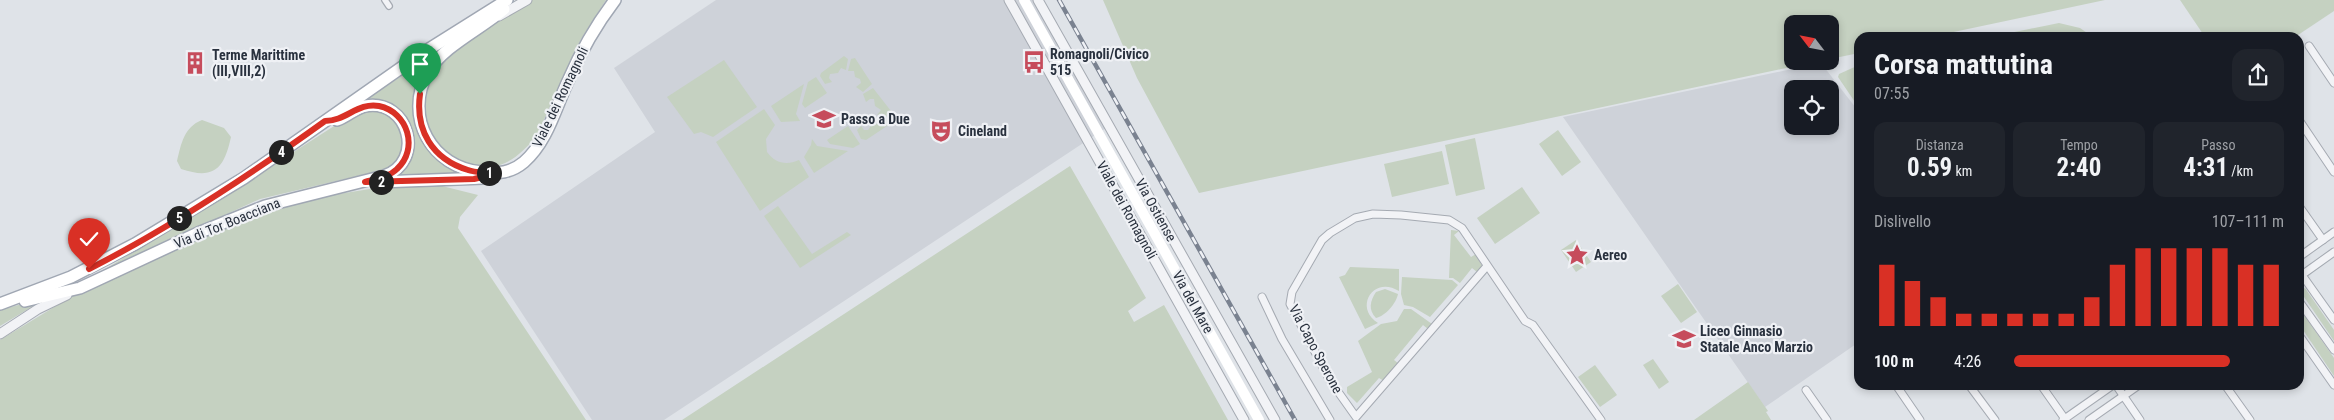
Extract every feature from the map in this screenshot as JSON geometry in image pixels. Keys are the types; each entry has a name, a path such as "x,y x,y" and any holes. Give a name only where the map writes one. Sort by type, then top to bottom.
{"main road":[{"path":"325,121 418,56 507,0"},
{"path":"489,21 514,0"},
{"name":"Viale dei Romagnoli","path":"489,21 436,62 423,84 419,113 426,140 444,159 469,171 495,174 516,168 537,148 548,128 584,46 614,0"},
{"name":"Via del Mare","path":"1024,0 1259,420"},
{"name":"Via di Tor Boacciana","path":"368,106 388,109 402,121 409,140 404,160 394,172 365,182 297,196 250,211 80,288 22,302 0,304 71,277 123,252 225,190 325,121 337,120 361,107 368,106"},
{"path":"365,182 474,179 495,174"}],"street":[{"name":"Viale dei Romagnoli","path":"489,21 527,0"},
{"name":"Viale dei Romagnoli","path":"1009,0 1244,420"},
{"name":"Via Ostiense","path":"1038,0 1275,420"},
{"path":"2309,46 2334,83"},
{"path":"2304,127 2334,172"},
{"path":"2304,213 2323,240"},
{"name":"Via Capo Sperone","path":"1487,266 1354,419 1329,379 1290,304 1292,292 1325,237 1347,221 1366,215 1392,214 1446,219 1460,225 1525,322 1533,325 1601,420"},
{"path":"2304,254 2334,232"},
{"path":"2304,273 2334,252"},
{"path":"2304,281 2334,320"},
{"path":"0,334 38,309 80,288"},
{"path":"1262,297 1279,333 1330,420"},
{"path":"2304,308 2334,350"},
{"path":"2304,342 2334,385"},
{"path":"1806,390 1827,420"},
{"path":"1899,390 1920,420"},
{"path":"1973,390 1995,420"},
{"path":"2045,390 2064,419 2108,390"},
{"path":"2119,390 2140,420"},
{"path":"2090,420 2133,390"},
{"path":"2229,390 2250,420"}],"shaded area":[{"path":"716,0 1038,0 1109,126 664,420 592,420 481,251 655,132 614,68"},
{"path":"1788,70 1826,70 1834,80 1784,80 1784,135 1839,135 1839,86 1854,106 1854,345 1765,407 1563,117"}],"green space":[{"path":"532,0 606,0 581,39 536,137 524,150 497,166 474,165 458,160 445,152 435,142 428,129 424,101 433,71 439,63 463,43"},
{"path":"1103,0 2105,0 1954,32 1854,32 1854,54 1839,57 1839,15 1784,15 1784,68 1199,193 1137,78"},
{"path":"2180,0 2334,0 2334,11 2302,32 2202,32"},
{"path":"2059,23 2080,28 2086,32 2015,32"},
{"path":"436,53 420,78 421,137 469,173 394,175 410,155 389,104 371,100 364,101"},
{"path":"844,56 848,59 846,70 841,68 838,73 830,74 829,78 832,82 825,84 820,76 821,73"},
{"path":"855,58 872,84 863,92 856,87 861,83 860,79 855,77 854,71 848,71 851,59"},
{"path":"724,60 757,107 713,137 701,132 694,134 667,97"},
{"path":"1854,67 1854,101 1838,77 1839,74"},
{"path":"816,77 827,93 805,108 802,104 808,82"},
{"path":"804,84 796,114 800,121 781,122 771,106"},
{"path":"873,88 891,111 890,117 877,115 881,110 875,106 874,99 866,102 863,94"},
{"path":"377,107 402,125 404,151 391,168 260,199 102,271 211,205 359,110"},
{"path":"764,109 775,125 766,139 767,152 777,161 785,163 799,160 809,177 760,211 716,142"},
{"path":"877,117 889,120 890,124 866,140 861,139 857,130 861,126 864,130 868,130 871,126 877,124"},
{"path":"202,120 224,128 231,137 225,157 216,169 209,172 192,172 181,169 177,161 184,137 191,127"},
{"path":"848,126 860,144 853,148 830,144 827,140"},
{"path":"1558,130 1581,162 1562,176 1539,144"},
{"path":"1475,138 1485,189 1456,196 1445,145"},
{"path":"812,139 817,146 848,151 814,173 804,157 811,145"},
{"path":"1442,151 1449,184 1392,197 1384,164"},
{"path":"1070,166 1146,298 1128,311 1134,322 1164,305 1228,420 682,420"},
{"path":"430,183 478,195 460,217 458,228 586,420 0,420 0,340 69,298 177,248 262,212 301,200 401,184"},
{"path":"1522,187 1540,213 1495,244 1477,218"},
{"path":"778,206 812,254 847,232 851,235 800,268 764,216"},
{"path":"1451,230 1459,231 1454,235 1471,257 1476,254 1482,266 1477,272 1472,268 1460,283 1453,278 1449,278"},
{"path":"1576,240 1591,262 1576,272 1561,250"},
{"path":"1350,267 1399,269 1399,291 1390,287 1382,287 1370,295 1367,309 1378,323 1365,329 1339,277 1345,275"},
{"path":"1402,277 1452,280 1458,285 1430,317 1413,307 1404,305 1401,294"},
{"path":"1678,284 1697,312 1681,323 1661,296"},
{"path":"1385,289 1398,294 1397,298 1386,312 1376,318 1371,309 1371,302 1376,292"},
{"path":"2304,289 2334,330 2334,341 2304,297"},
{"path":"33,301 35,305 0,326 0,310"},
{"path":"1404,309 1411,309 1432,324 1428,329 1423,325 1394,360 1399,364 1384,381 1379,378 1357,403 1347,393 1347,387 1372,372 1358,341 1381,324 1397,321"},
{"path":"2304,315 2334,358 2334,376 2304,331"},
{"path":"1653,359 1669,382 1659,389 1643,365"},
{"path":"1595,365 1617,395 1600,407 1578,377"},
{"path":"1748,382 1768,411 1766,412 1771,420 1694,420"}],"railway":[{"path":"1059,0 1295,420"}],"place":[{"name":"Romagnoli/Civico 515","path":"1034,62"},
{"name":"Terme Marittime (III,VIII,2)","path":"195,63"},
{"name":"Passo a Due","path":"824,119"},
{"name":"Cineland","path":"941,131"},
{"name":"Aereo","path":"1577,255"},
{"name":"Liceo Ginnasio Statale Anco Marzio","path":"1684,339"}],"route":[{"path":"89,269 136,244 225,190 325,121 340,119 363,106 380,106 394,113 405,126 409,140 406,156 394,172 365,182 474,179 495,174 469,171 461,168 434,150 425,137 420,124 420,94"}]}
